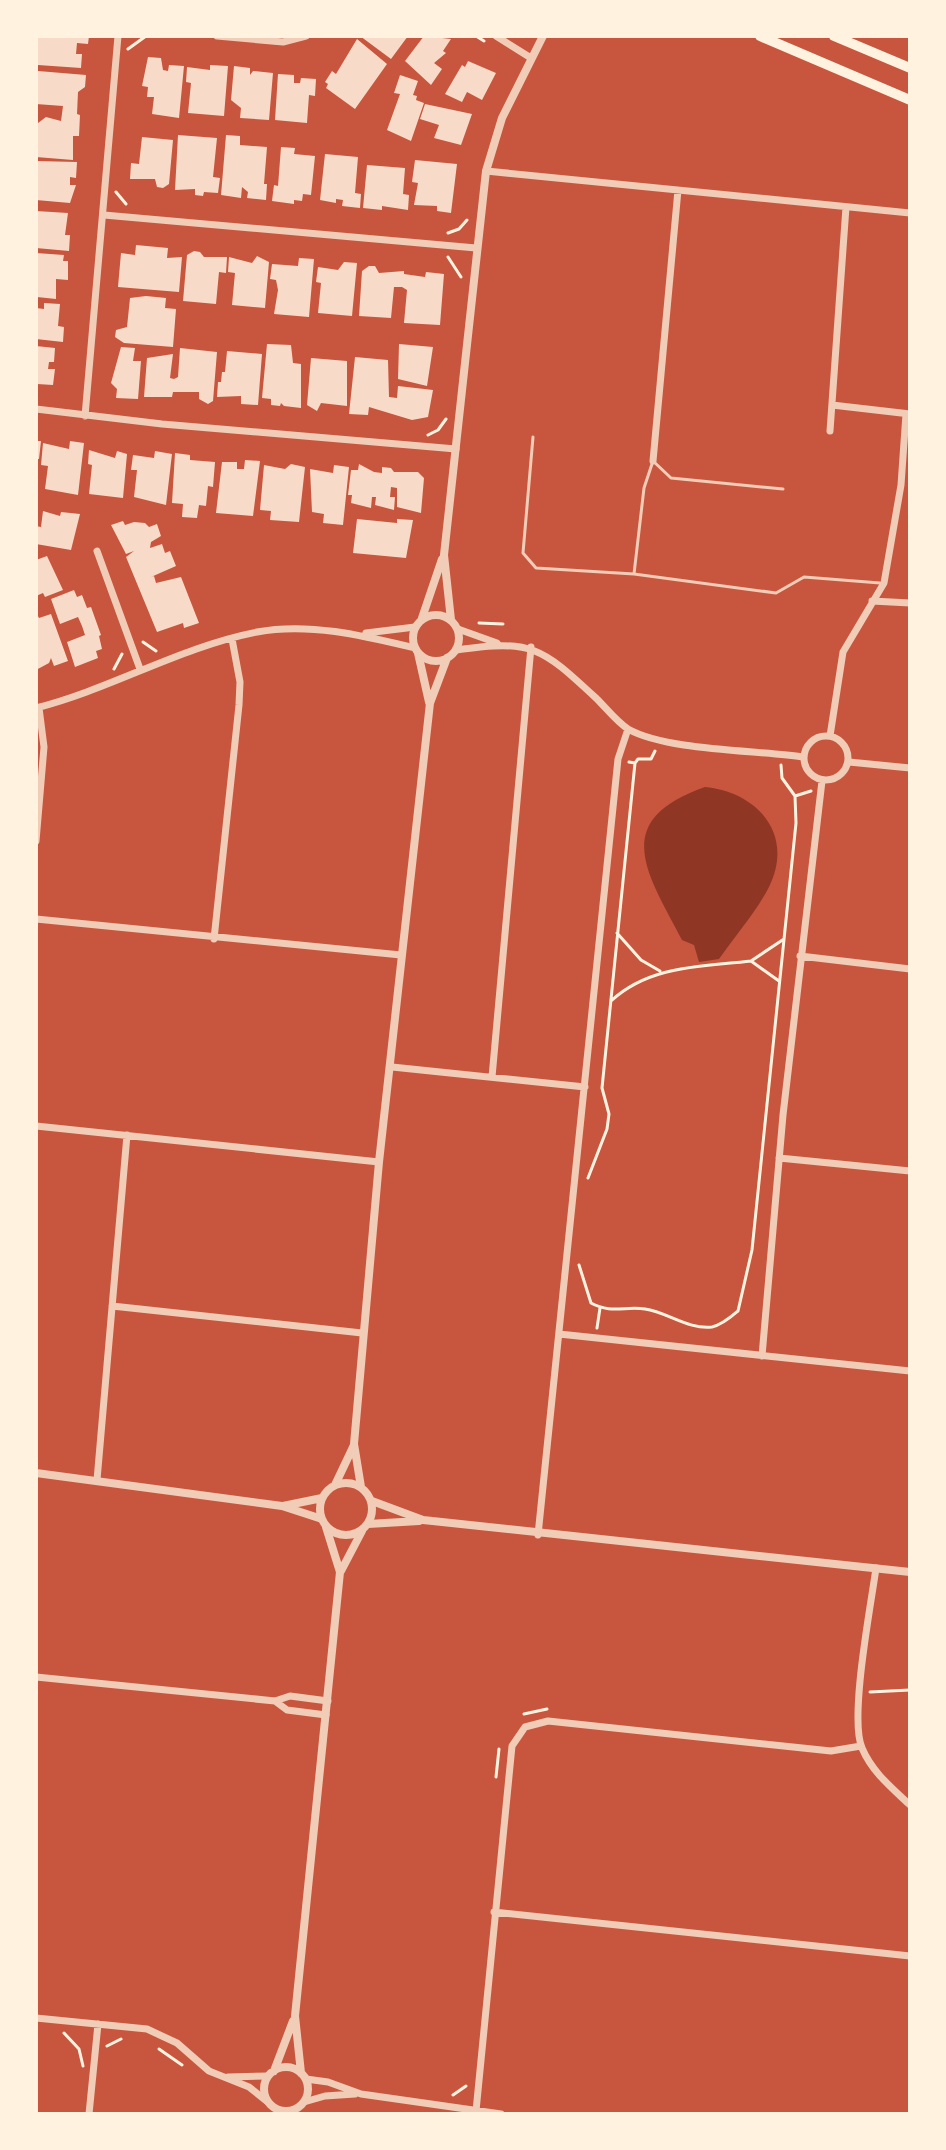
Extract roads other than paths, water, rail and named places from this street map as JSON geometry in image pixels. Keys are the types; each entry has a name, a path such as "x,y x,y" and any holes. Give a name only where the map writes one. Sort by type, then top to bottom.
{"main road":[{"path":"760,36 910,100"},
{"path":"834,36 910,68"}],"street":[{"path":"85,416 118,36"},
{"path":"217,36 283,42 306,36"},
{"path":"496,36 531,58"},
{"path":"499,644 458,629 451,620 444,555 486,171 502,118 543,36"},
{"path":"486,171 910,213"},
{"path":"653,461 678,190"},
{"path":"830,431 846,207"},
{"path":"104,215 476,248"},
{"path":"830,736 843,652 884,583 906,486 908,414 832,405"},
{"path":"36,409 456,449"},
{"path":"97,551 140,669"},
{"path":"430,703 417,650 419,623 444,555"},
{"path":"872,601 910,603"},
{"path":"360,634 419,623 434,614 451,620"},
{"path":"456,650 458,629"},
{"path":"36,841 44,747 38,708 140,669 232,639 286,630 360,634 417,650 432,661 447,658"},
{"path":"214,939 239,705 240,682 232,639"},
{"path":"361,1487 354,1444 379,1162 392,1067 401,955 430,703 447,658 456,650 499,644 531,647 585,689 628,729 659,738 803,757"},
{"path":"492,1077 531,647"},
{"path":"538,1535 618,759 628,729"},
{"path":"819,736 830,736 842,742 849,762 844,772 834,780 822,781 810,775 803,757 808,745 819,736"},
{"path":"849,762 910,768"},
{"path":"762,1356 800,956 822,781"},
{"path":"36,919 214,939 401,955"},
{"path":"800,956 910,969"},
{"path":"392,1067 585,1087"},
{"path":"36,1126 379,1162"},
{"path":"97,1480 127,1135"},
{"path":"779,1158 910,1171"},
{"path":"112,1306 362,1333"},
{"path":"559,1334 910,1371"},
{"path":"282,1506 322,1498 335,1485 354,1444"},
{"path":"36,1473 282,1506 347,1536 365,1528 423,1520"},
{"path":"335,1485 352,1483 361,1487 372,1501 423,1520 538,1535 910,1572"},
{"path":"36,2018 147,2029 177,2043 209,2071 249,2087 273,2108 294,2112 304,2102 308,2091 295,2016 340,1572 336,1549 324,1523 322,1498"},
{"path":"340,1572 365,1528 372,1501"},
{"path":"876,1568 861,1693 861,1746 878,1775 910,1805"},
{"path":"36,1677 275,1701 290,1696 328,1701"},
{"path":"275,1701 287,1710 326,1715"},
{"path":"476,2111 512,1746 525,1727 548,1721 831,1751 861,1746"},
{"path":"494,1912 910,1956"},
{"path":"273,2108 264,2089 295,2016"},
{"path":"89,2114 98,2024"},
{"path":"226,2077 271,2073 285,2067 361,2094 501,2114"},
{"path":"304,2102 325,2096 361,2094"}],"lane":[{"path":"533,437 523,553 536,568 634,574 776,593 804,577 884,583"},
{"path":"634,574 644,488 653,461 671,478 783,489"}]}
